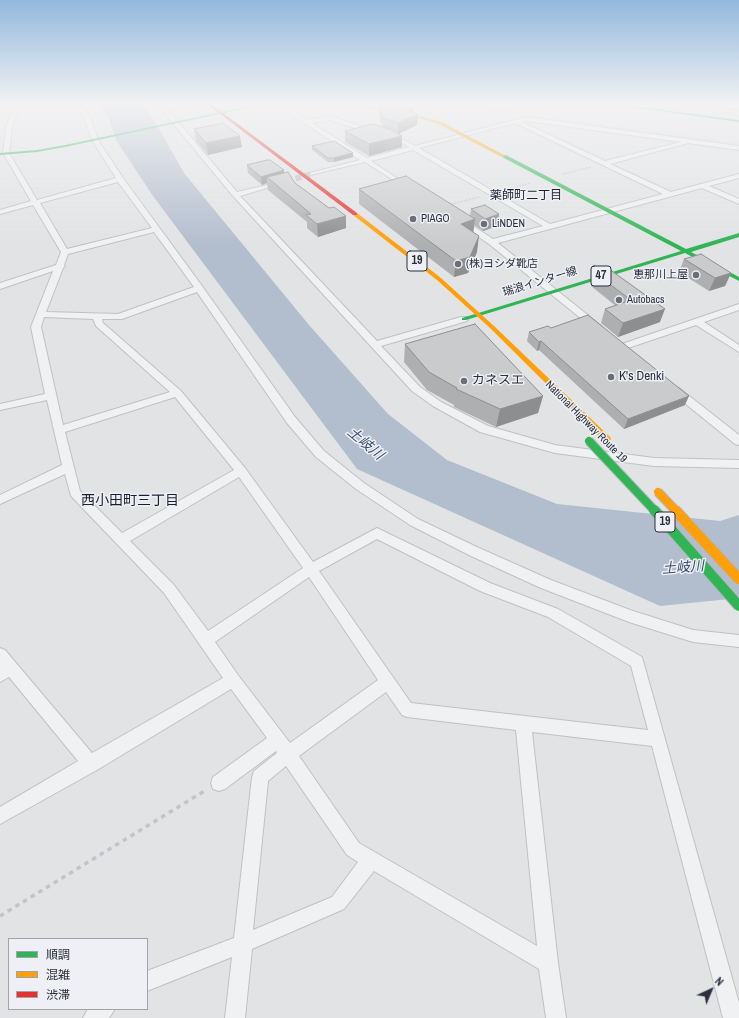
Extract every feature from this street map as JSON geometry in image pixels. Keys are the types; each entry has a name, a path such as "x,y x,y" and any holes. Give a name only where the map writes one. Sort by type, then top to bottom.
{"main road":[{"path":"3,153 28,152"},
{"name":"National Highway Route 19","path":"259,152 375,239 392,255"},
{"name":"National Highway Route 19","path":"272,152 398,246 439,279 478,314 634,467"},
{"path":"496,152 739,278"},
{"name":"瑞浪インター線","path":"464,318 552,290 739,235"},
{"path":"455,310 473,327"},
{"name":"National Highway Route 19","path":"587,438 681,539 739,606"},
{"name":"19","path":"650,484 739,579"}],"street":[{"path":"105,152 120,179 199,288 291,420 320,454 360,486 414,522 475,552 546,584 629,616 693,636 739,641"},
{"path":"199,152 235,195 416,389 461,418 484,429 555,449 654,462 739,464"},
{"path":"353,152 412,191"},
{"path":"312,174 401,152"},
{"path":"421,152 550,227"},
{"path":"581,152 671,194"},
{"path":"605,163 653,152"},
{"path":"3,153 36,202 65,252 61,266 40,314 36,328 50,396 75,493 169,589 233,680 283,747 353,849 548,963"},
{"path":"492,242 739,176"},
{"path":"0,212 120,179"},
{"path":"235,195 287,181"},
{"path":"703,186 739,202"},
{"path":"438,208 492,242 605,333"},
{"path":"65,252 156,229"},
{"path":"0,286 61,266"},
{"path":"40,314 119,317 199,288"},
{"path":"635,357 620,345 739,307"},
{"path":"97,317 99,324 177,393 241,471 311,569 407,710 657,739"},
{"path":"375,345 464,318"},
{"path":"696,321 739,348"},
{"path":"665,382 739,441"},
{"path":"59,430 177,393"},
{"path":"0,406 50,396"},
{"path":"0,500 69,467"},
{"path":"121,540 241,471"},
{"path":"206,640 311,569 377,533 485,587 553,613 637,662 733,1018"},
{"path":"0,655 6,672 91,764"},
{"path":"0,816 233,680"},
{"path":"219,783 283,747 388,682"},
{"path":"523,724 548,963 556,1018"},
{"path":"235,1018 260,777 283,747"},
{"path":"148,981 242,944 338,903 371,860"},
{"path":"93,1018 104,1010"}],"path":[{"path":"438,208 605,163"},
{"path":"0,916 219,783"}],"water":[{"name":"土岐川","path":"124,152 172,152 184,173 309,325 388,414 447,460 557,504 720,521 739,515 739,598 660,606 357,469 153,196"}],"building":[{"path":"319,152 351,152 353,153 334,158 328,158"},
{"path":"270,160 284,170 261,177 247,165"},
{"path":"288,172 295,183 329,208 334,207 346,216 317,224 306,215 311,214 267,177"},
{"path":"406,176 475,219 461,224 479,236 470,257 456,261 359,189"},
{"path":"485,205 499,214 485,219 471,209"},
{"path":"701,254 731,273 715,278 684,259"},
{"path":"609,269 665,309 623,323 605,309 631,300 595,273"},
{"name":"K's Denki","path":"588,315 689,396 628,419 529,332 548,326 551,328"},
{"path":"475,324 543,396 500,409 456,389 457,388 429,372 405,344"}],"tunnel":[{"path":"287,181 312,174"}],"traffic: fast":[{"path":"0,154 31,152"},
{"path":"504,156 739,279"},
{"path":"464,319 739,235"},
{"path":"589,441 681,539 739,606"}],"traffic: slow":[{"path":"495,152 504,156"},
{"path":"355,214 439,279 492,327 607,439"},
{"path":"658,492 739,579"}],"traffic: jam":[{"path":"272,152 355,214"}],"place":[{"name":"PIAGO","path":"413,219"},
{"name":"LiNDEN","path":"484,224"},
{"name":"(株)ヨシダ靴店","path":"458,264"},
{"name":"恵那川上屋","path":"696,275"},
{"name":"Autobacs","path":"619,300"},
{"name":"K's Denki","path":"611,377"},
{"name":"カネスエ","path":"464,381"}],"district":[{"name":"薬師町二丁目","path":"526,196"},
{"name":"西小田町三丁目","path":"130,501"}]}
